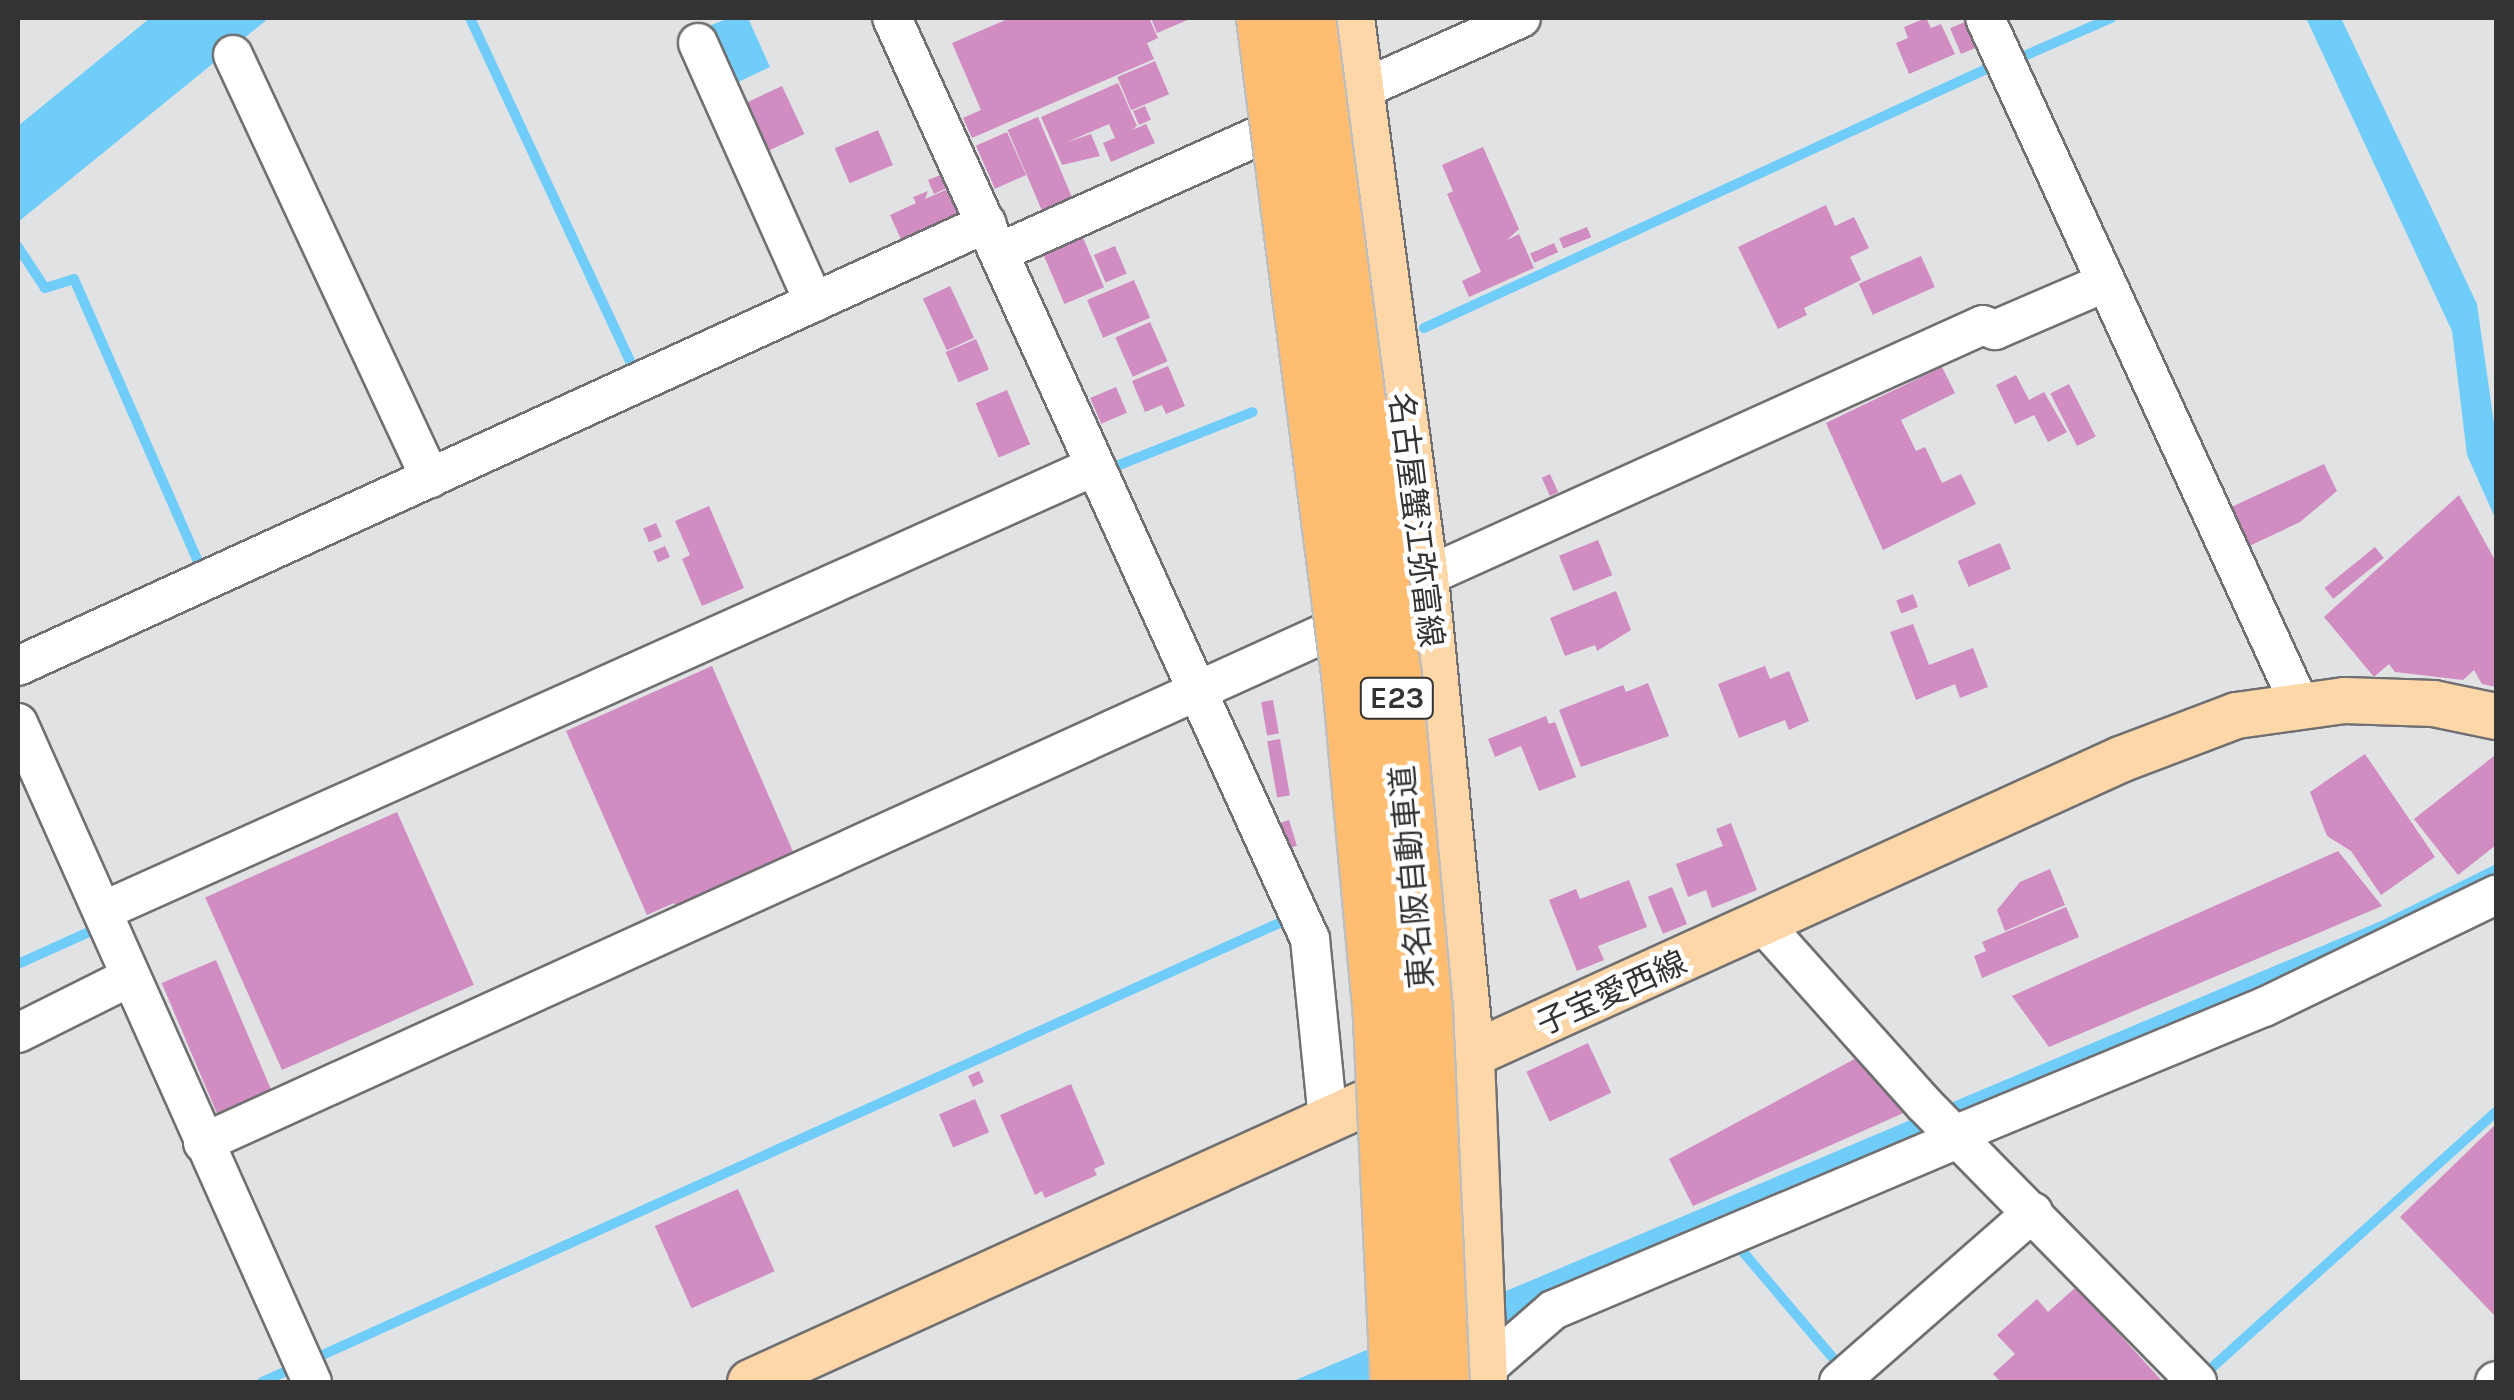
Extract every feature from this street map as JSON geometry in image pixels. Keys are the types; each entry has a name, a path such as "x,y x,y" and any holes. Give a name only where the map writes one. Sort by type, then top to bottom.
{"highway":[{"name":"東名阪自動車道","path":"1263,18 1350,682 1380,1020 1398,1382"},
{"name":"東名阪自動車道","path":"1309,18 1395,678 1426,1014 1474,1374"}],"main road":[{"name":"名古屋蟹江弥富線","path":"1350,18 1426,580 1471,1058 1478,1287 1474,1374"},
{"name":"子宝愛西線","path":"750,1382 1328,1118 1471,1058 1764,925 2120,759 2236,715 2300,705 2387,700 2496,716"}],"street":[{"path":"892,18 1310,939 1328,1118"},
{"path":"18,666 814,302 993,238 1359,92 1521,18"},
{"path":"1985,18 2104,283 2114,290 2300,705"},
{"path":"698,42 814,302"},
{"path":"233,55 430,478"},
{"path":"203,1143 1200,694 1426,580 1983,326 1995,330 2104,283"},
{"path":"106,910 1093,466"},
{"path":"18,722 106,910 128,978 312,1382"},
{"path":"1474,1374 1553,1310 2264,1008 2496,895"},
{"path":"1764,925 1924,1104 2197,1382"},
{"path":"18,1033 128,978"},
{"path":"1839,1382 2033,1212"}],"water":[{"path":"150,18 269,18 18,222 18,126"},
{"path":"729,18 748,18 770,67 734,84 709,26"},
{"path":"2306,18 2341,18 2477,304 2496,437 2496,520 2467,455 2452,331"},
{"path":"2496,864 2496,885 1392,1382 1291,1382 2381,921"}],"building":[{"path":"1010,18 1149,18 1158,38 1147,43 1154,59 972,138 963,118 981,110 952,43"},
{"path":"1151,18 1192,18 1157,33"},
{"path":"1926,18 1931,28 1941,24 1955,54 1909,74 1896,43 1908,38 1904,27"},
{"path":"1974,18 1985,44 1961,54 1950,28"},
{"path":"1155,61 1169,94 1131,110 1117,77"},
{"path":"1118,83 1137,126 1132,130 1146,124 1155,143 1111,162 1103,143 1115,138 1109,124 1065,143 1091,134 1100,156 1062,165 1041,117"},
{"path":"782,86 804,134 760,155 738,107"},
{"path":"1145,106 1151,120 1139,125 1133,111"},
{"path":"1038,117 1073,199 1042,212 1008,130"},
{"path":"878,130 893,165 850,183 835,148"},
{"path":"1007,132 1026,175 995,189 976,146"},
{"path":"1483,147 1519,229 1507,240 1519,234 1534,268 1469,297 1462,281 1481,272 1447,194 1453,191 1442,165"},
{"path":"943,174 958,183 934,194 928,180"},
{"path":"957,185 972,218 905,248 890,215 916,203 913,197 928,191 925,199"},
{"path":"1826,205 1835,226 1854,217 1869,248 1850,257 1861,280 1804,308 1807,315 1778,329 1738,247"},
{"path":"1587,227 1591,237 1563,248 1559,238"},
{"path":"1081,233 1104,287 1064,304 1041,250"},
{"path":"1554,243 1558,252 1534,263 1530,254"},
{"path":"1115,246 1127,274 1106,283 1094,255"},
{"path":"1921,256 1935,287 1873,315 1859,284"},
{"path":"1134,280 1150,318 1103,338 1087,300"},
{"path":"950,286 974,338 947,350 923,299"},
{"path":"1150,322 1167,361 1133,377 1115,337"},
{"path":"976,339 989,369 959,382 946,352"},
{"path":"1168,366 1185,406 1166,414 1162,405 1145,412 1132,381"},
{"path":"1942,367 1955,393 1901,420 1916,451 1925,447 1942,483 1961,474 1976,504 1883,550 1826,423"},
{"path":"2016,375 2029,400 2044,392 2067,432 2048,442 2034,415 2015,424 1996,385"},
{"path":"2069,384 2096,437 2077,446 2050,394"},
{"path":"1116,387 1127,413 1101,424 1090,398"},
{"path":"1007,390 1030,444 999,458 976,403"},
{"path":"2324,464 2337,491 2300,522 2245,548 2227,509"},
{"path":"1550,474 1558,492 1550,496 1542,478"},
{"path":"2459,495 2496,562 2496,687 2482,684 2474,670 2463,680 2395,672 2389,664 2374,677 2324,617"},
{"path":"709,506 744,588 702,606 682,559 690,555 675,521"},
{"path":"656,523 662,537 649,542 643,528"},
{"path":"1598,540 1612,575 1573,591 1559,556"},
{"path":"2000,543 2011,569 1969,587 1958,561"},
{"path":"665,546 670,557 658,562 653,551"},
{"path":"2375,547 2384,558 2333,599 2324,588"},
{"path":"1616,591 1631,630 1597,651 1595,645 1565,656 1550,618"},
{"path":"1913,594 1918,607 1901,614 1896,600"},
{"path":"1913,624 1929,665 1973,648 1988,687 1960,698 1955,684 1916,700 1890,632"},
{"path":"712,666 798,863 679,915 674,903 647,915 566,731"},
{"path":"1765,666 1770,679 1789,671 1809,721 1789,730 1785,720 1739,738 1718,684"},
{"path":"1648,683 1669,736 1581,767 1559,710 1623,685 1626,692"},
{"path":"1273,700 1279,733 1267,736 1261,702"},
{"path":"1546,716 1549,724 1555,722 1576,777 1539,791 1521,746 1495,757 1488,739"},
{"path":"1280,739 1290,795 1277,797 1267,741"},
{"path":"2365,754 2435,857 2381,895 2351,851 2327,836 2310,792"},
{"path":"2494,756 2496,845 2458,875 2414,819"},
{"path":"397,812 474,985 282,1070 205,897"},
{"path":"1289,820 1297,846 1288,848 1280,823"},
{"path":"1731,823 1757,890 1712,908 1706,890 1688,897 1676,864 1723,846 1716,829"},
{"path":"2338,851 2382,906 2049,1047 2012,996"},
{"path":"2050,869 2065,905 2005,931 1997,910 2020,882"},
{"path":"1629,880 1647,927 1598,946 1604,960 1577,971 1549,900 1576,889 1580,899"},
{"path":"1672,887 1687,924 1663,934 1648,897"},
{"path":"2066,907 2079,937 1982,978 1974,956 1986,951 1982,942"},
{"path":"216,960 275,1098 220,1121 162,983"},
{"path":"1588,1043 1611,1093 1550,1122 1526,1072"},
{"path":"1862,1055 1908,1111 1693,1206 1669,1159"},
{"path":"979,1071 984,1082 973,1087 968,1076"},
{"path":"1071,1084 1105,1164 1094,1169 1097,1175 1045,1198 1042,1191 1035,1195 1000,1115"},
{"path":"975,1099 989,1132 953,1147 939,1114"},
{"path":"2496,1124 2496,1317 2400,1217"},
{"path":"738,1189 775,1271 691,1308 655,1226"},
{"path":"2076,1287 2163,1382 2001,1382 1993,1374 2015,1354 1997,1335 2037,1299 2048,1312"}],"waterway":[{"path":"470,18 636,374"},
{"path":"2015,60 2111,18"},
{"path":"1424,328 1995,65"},
{"path":"18,247 45,288 74,279 200,566"},
{"path":"1114,467 1253,412"},
{"path":"318,1357 1288,919"},
{"path":"18,964 91,931"},
{"path":"2207,1372 2496,1112"},
{"path":"1738,1246 1839,1365"},
{"path":"262,1382 293,1368"}]}
